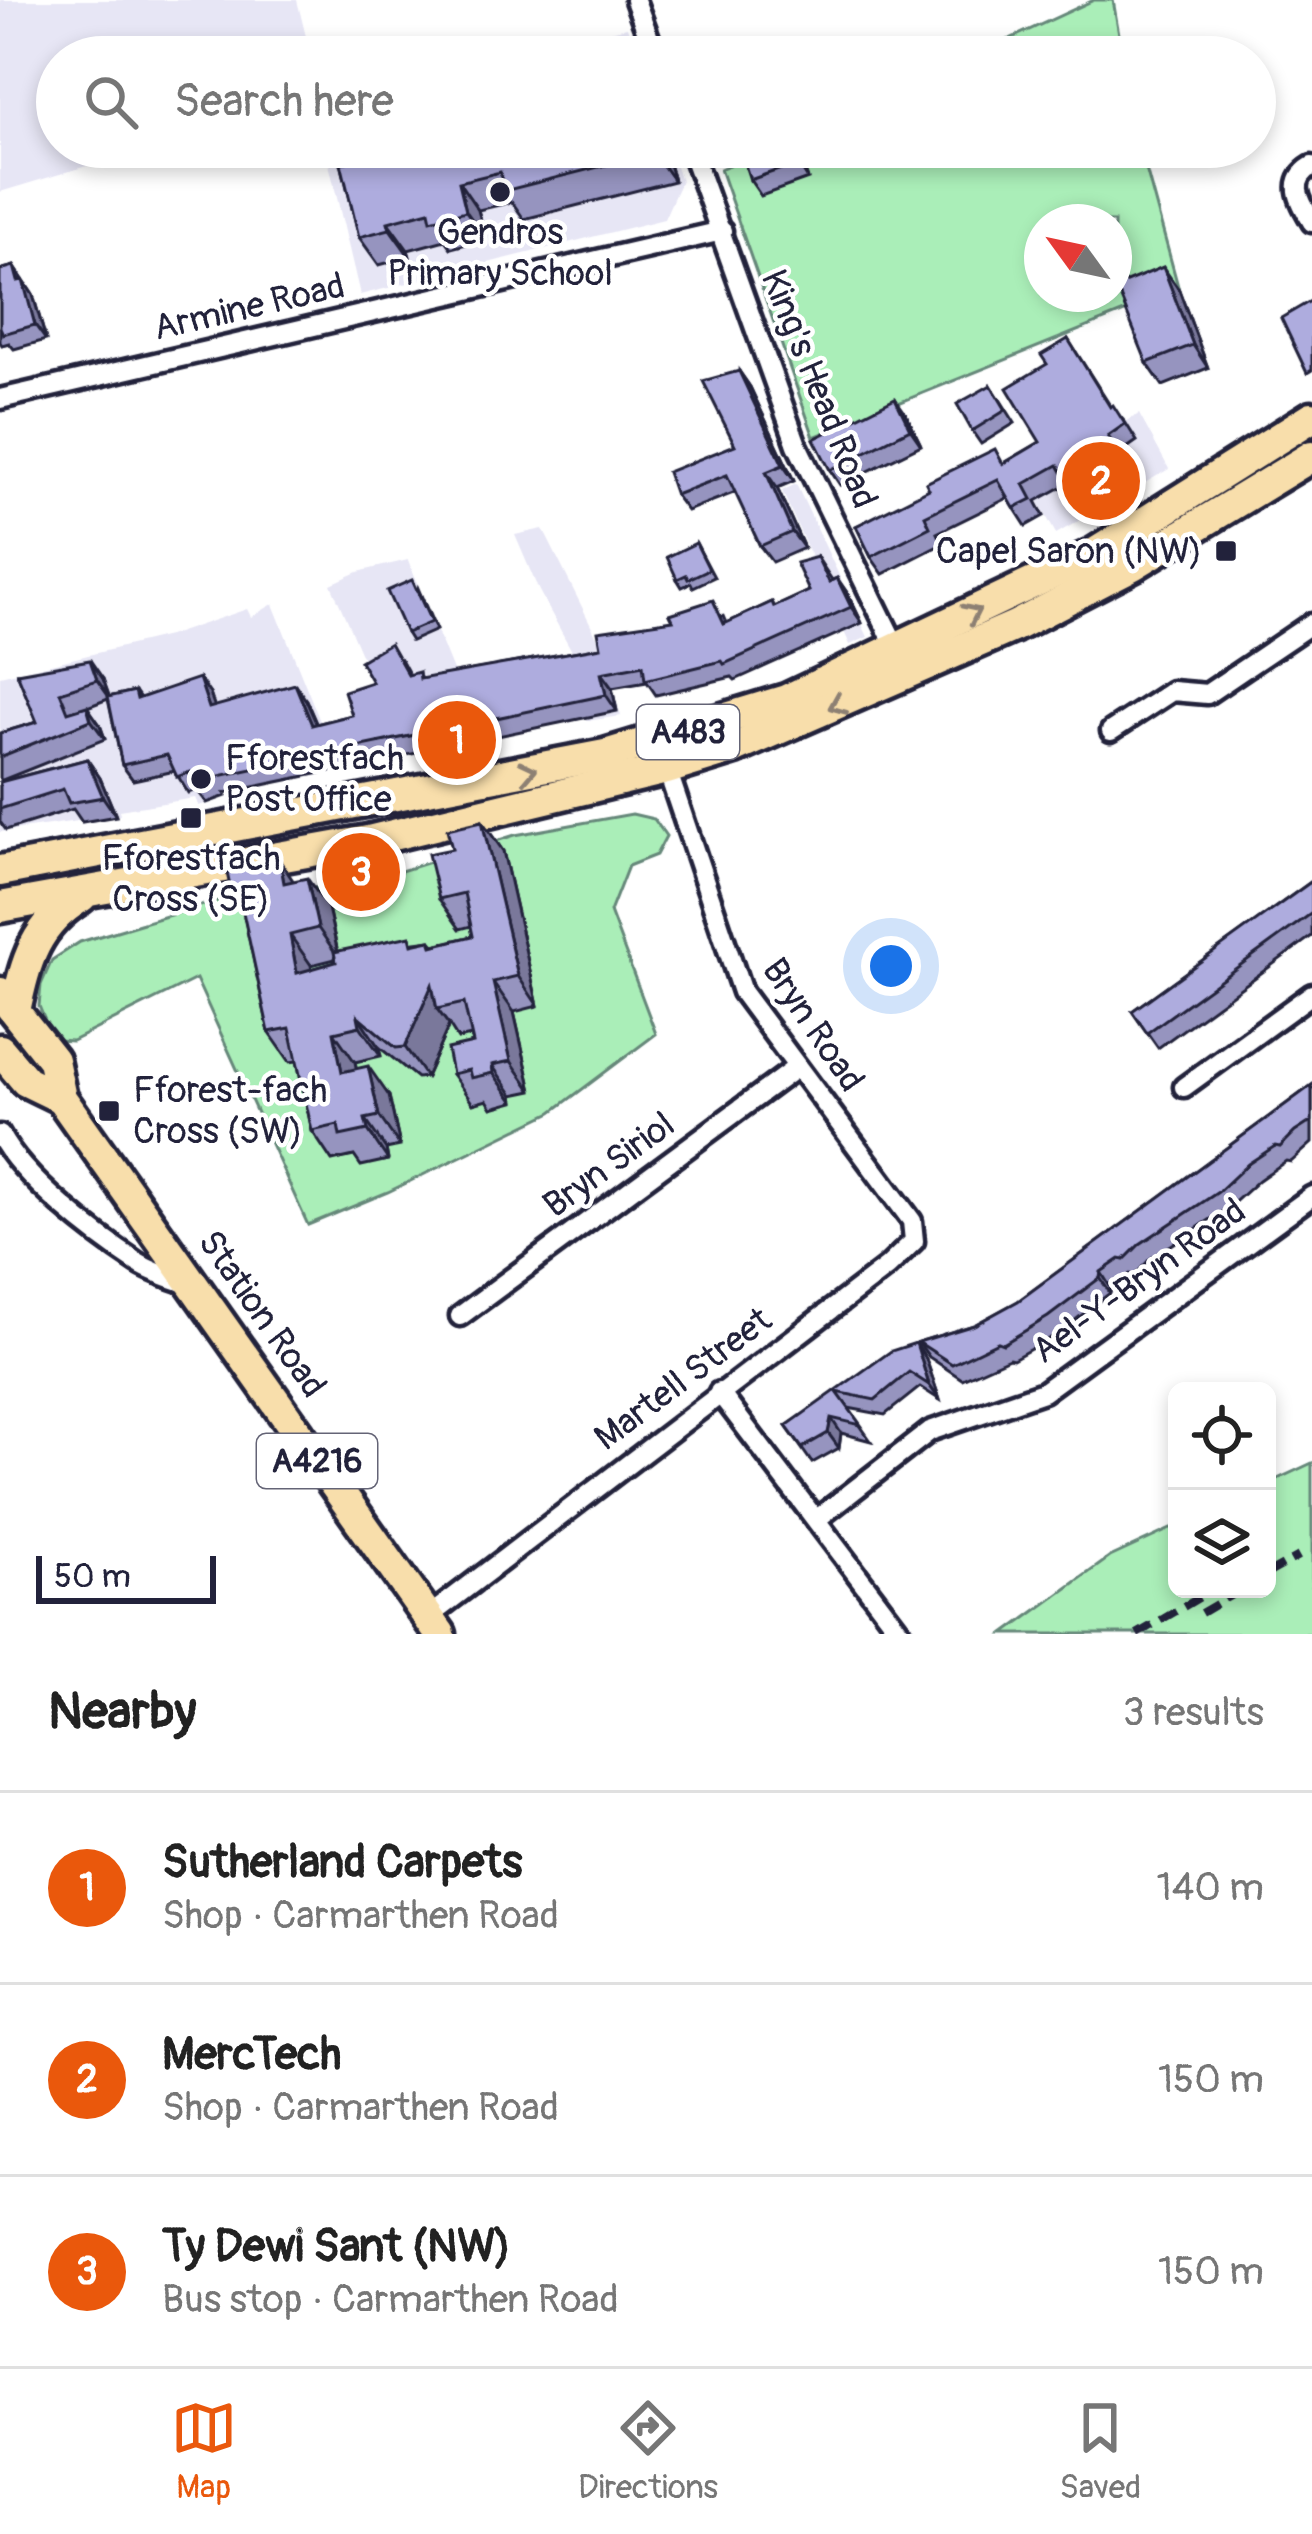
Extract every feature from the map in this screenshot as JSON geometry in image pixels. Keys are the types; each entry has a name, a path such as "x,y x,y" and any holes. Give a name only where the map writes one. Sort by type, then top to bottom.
{"main road":[{"name":"A483","path":"0,871 605,755 786,700 1094,554 1312,416"},
{"name":"A483","path":"0,907 368,842 667,769 794,724 1015,626 1133,565 1312,456"},
{"path":"8,1002 38,936 60,910 97,887"},
{"name":"Station Road","path":"8,1002 53,1060 61,1098 434,1625"},
{"name":"Station Road","path":"0,1050 26,1081 61,1098"}],"street":[{"path":"634,0 648,36"},
{"path":"1312,166 1301,172 1296,185 1312,222"},
{"name":"King's Head Road","path":"699,168 797,445 897,650"},
{"name":"Armine Road","path":"0,399 722,231"},
{"path":"1111,731 1172,691 1207,694 1312,623"},
{"name":"Bryn Road","path":"667,769 742,992 877,1173"},
{"path":"1184,1087 1312,994"},
{"name":"Bryn Siriol","path":"460,1316 797,1067"},
{"path":"0,1135 12,1158 44,1189 124,1252 141,1265 195,1287"},
{"name":"Martell Street","path":"434,1625 719,1391 907,1250 914,1240 912,1221 877,1173"},
{"name":"Ael-Y-Bryn Road","path":"817,1519 930,1431 1043,1392 1312,1196"},
{"path":"719,1391 902,1634"}],"shaded area":[{"path":"0,0 297,0 306,36 36,36 36,168 80,168 0,192"},
{"path":"627,27 630,36 590,36"},
{"path":"330,168 676,168 681,181 664,219 360,295"},
{"path":"1139,414 1169,469 1056,534 1027,481"},
{"path":"796,484 868,637 850,645 782,491"},
{"path":"543,529 600,643 621,716 587,721 573,653 515,535"},
{"path":"408,560 481,740 405,757 331,584"},
{"path":"273,604 340,771 226,793 199,806 195,798 119,810 120,815 0,832 0,676 168,636 247,609 251,617"}],"green space":[{"path":"1094,0 1113,0 1119,36 1016,36"},
{"path":"1146,168 1179,290 1132,309 1132,204 1024,204 1024,312 1124,312 814,437 720,169"},
{"path":"632,814 654,819 666,836 656,855 628,866 610,912 656,1034 552,1112 388,1192 308,1225 196,979 72,1041 58,1040 39,1006 41,985 52,960 80,942 230,897 363,883 515,835"},
{"path":"1312,1463 1312,1634 1004,1634 1110,1557 1168,1530 1168,1598 1276,1598 1276,1480"}],"building":[{"path":"342,168 595,168 504,191 500,172 459,182 466,211 431,220 429,211 388,222 390,229 359,237"},
{"path":"746,168 784,168 750,180"},
{"path":"14,266 18,281 23,280 35,325 3,334 0,270"},
{"path":"1163,267 1193,345 1147,363 1126,312 1132,312 1132,280"},
{"path":"1312,300 1312,370 1307,373 1281,318"},
{"path":"1068,339 1125,424 1108,436 1117,451 1067,480 1058,465 1024,484 1032,499 1014,508 998,480 925,516 930,527 871,557 856,526 929,489 926,483 995,449 1003,464 1040,442 1007,388 1047,364 1041,355"},
{"path":"739,371 783,465 766,472 792,532 760,546 727,475 675,495 667,472 735,445 703,381"},
{"path":"991,385 1006,410 972,431 957,404"},
{"path":"895,398 910,429 830,470 814,439"},
{"path":"696,543 709,569 677,579 667,557"},
{"path":"817,557 829,582 837,578 851,607 724,664 645,680 643,665 601,673 606,695 214,777 195,787 190,772 177,777 167,755 122,765 108,697 135,691 137,699 199,678 209,708 295,684 312,725 352,715 344,691 372,682 360,661 390,643 408,675 419,672 420,679 601,647 598,631 673,620 670,614 713,600 724,624 809,591 796,563"},
{"path":"412,580 431,622 406,633 387,591"},
{"path":"90,660 97,680 60,692 68,712 87,706 91,720 0,757 0,733 37,722 17,673"},
{"path":"87,759 103,797 69,803 63,789 0,809 0,782"},
{"path":"482,821 518,976 493,982 511,1061 492,1065 493,1073 471,1078 469,1070 452,1074 447,1049 473,1043 464,1003 437,1009 432,985 405,1047 396,1048 358,1016 360,1026 334,1032 342,1072 368,1066 379,1116 365,1119 368,1130 340,1136 338,1125 312,1131 290,1028 269,1032 239,894 232,895 227,873 280,861 284,883 307,878 318,928 290,935 297,973 336,962 334,952 410,936 412,944 430,940 432,946 473,936 464,893 439,899 428,854 452,849 447,829"},
{"path":"1312,881 1312,913 1147,1033 1132,1011"},
{"path":"1312,1085 1312,1121 1124,1260 1101,1272 1100,1278 1048,1317 1003,1344 998,1342 952,1364 918,1342 974,1325 1018,1301"},
{"path":"916,1343 929,1385 909,1372 875,1400 837,1392 861,1425 831,1418 828,1433 802,1448 786,1426 891,1351"}],"railway":[{"path":"1276,1569 1299,1556"},
{"path":"1137,1634 1199,1598"},
{"path":"1201,1613 1227,1598"}],"place":[{"name":"Gendros Primary School","path":"500,192"},
{"name":"MercTech","path":"1101,481"},
{"name":"Capel Saron (NW)","path":"1226,551"},
{"name":"Sutherland Carpets","path":"457,740"},
{"name":"Fforestfach Post Office","path":"201,779"},
{"name":"Fforestfach Cross (SE)","path":"191,818"},
{"name":"Ty Dewi Sant (NW)","path":"361,872"},
{"name":"Fforest-fach Cross (SW)","path":"109,1111"}]}
